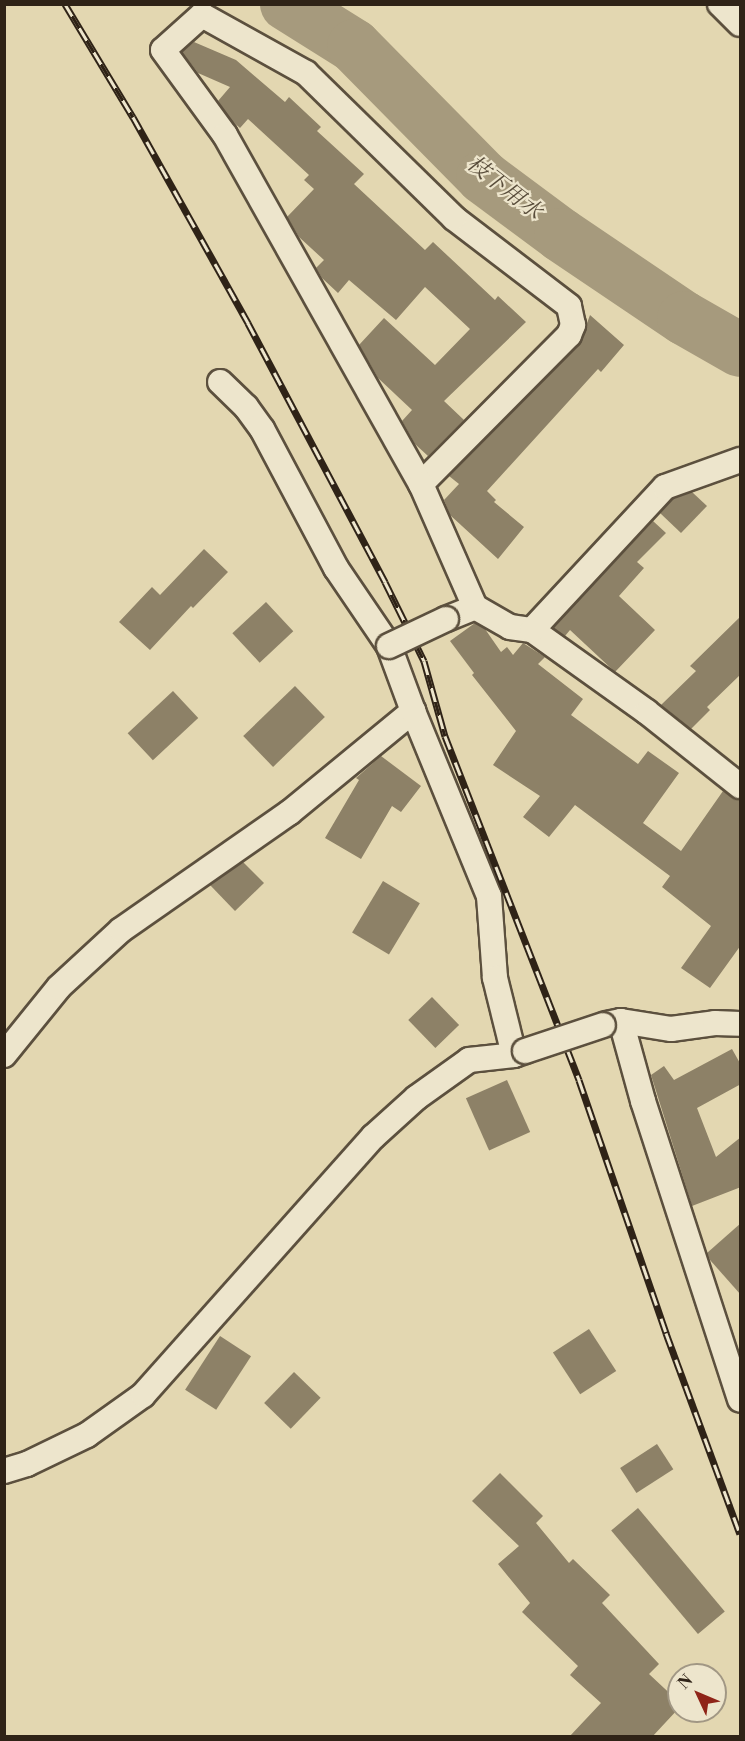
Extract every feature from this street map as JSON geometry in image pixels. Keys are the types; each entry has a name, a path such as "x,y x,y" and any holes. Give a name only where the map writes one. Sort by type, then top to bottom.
{"street":[{"path":"720,4 741,24"},
{"path":"421,484 569,335 573,325 569,306 454,218 306,73 202,15 163,50 225,135 421,484 475,608 510,627 532,630 736,774"},
{"path":"220,382 246,407 262,429 336,568 389,646 413,711 489,896 495,978 519,1053"},
{"path":"532,630 665,487 741,460"},
{"path":"389,646 447,618 475,608"},
{"path":"4,1055 59,987 121,930 289,813 413,711"},
{"path":"612,1023 643,1101 741,1400"},
{"path":"4,1471 27,1464 87,1435 143,1395 373,1137 416,1098 469,1060 519,1053 612,1023 671,1029 715,1023 741,1024"}],"building":[{"path":"194,42 236,60 285,102 289,97 321,127 317,131 364,174 354,184 425,250 433,242 495,300 498,296 526,322 444,401 464,420 428,456 415,444 402,421 412,410 378,378 359,345 384,318 435,365 470,329 425,287 396,320 349,280 338,293 322,278 316,268 324,260 299,237 287,217 314,189 304,180 309,175 248,119 240,128 231,120 218,101 230,87 198,73 182,52"},
{"path":"590,315 624,345 601,372 598,369 487,491 496,500 494,502 524,527 498,559 450,515 444,500 459,484 449,476 579,345"},
{"path":"692,492 707,506 681,533 660,513 673,499"},
{"path":"653,521 666,533 637,562 644,568 619,596 655,630 615,672 570,630 565,636 553,628"},
{"path":"204,549 228,572 193,608 191,606 150,650 119,622 152,587 160,595"},
{"path":"266,602 293,631 260,663 232,633"},
{"path":"741,616 741,674 707,707 710,710 691,729 661,705 696,671 690,666"},
{"path":"475,623 485,629 501,652 507,647 513,655 523,643 545,657 538,664 583,699 571,715 638,764 648,751 679,773 643,823 681,851 723,791 741,800 741,945 710,988 681,968 711,926 662,887 670,876 575,805 549,837 523,817 540,796 493,765 516,731 472,675 474,673 450,641"},
{"path":"295,686 325,717 273,767 243,736"},
{"path":"173,691 198,718 153,760 128,733"},
{"path":"381,756 421,786 401,812 392,806 361,859 325,838 359,780 356,778"},
{"path":"243,862 264,883 235,911 210,885"},
{"path":"383,881 420,903 389,955 352,932"},
{"path":"432,997 459,1025 435,1048 408,1020"},
{"path":"732,1049 741,1065 741,1084 697,1108 716,1157 741,1137 741,1187 692,1206 651,1075 664,1066 674,1080"},
{"path":"507,1080 530,1132 489,1150 466,1098"},
{"path":"741,1223 741,1295 710,1260 707,1253"},
{"path":"589,1329 616,1371 580,1394 553,1352"},
{"path":"220,1336 251,1356 216,1410 185,1390"},
{"path":"294,1372 321,1398 291,1429 264,1403"},
{"path":"657,1444 673,1469 636,1493 620,1468"},
{"path":"500,1473 543,1516 536,1523 569,1563 573,1559 610,1595 602,1603 659,1664 649,1674 667,1691 667,1721 652,1737 569,1737 601,1703 570,1675 578,1666 522,1612 530,1603 498,1564 519,1546 472,1501"},
{"path":"638,1508 725,1611 698,1634 611,1530"}],"waterway":[{"name":"枝下用水","path":"287,4 354,46 483,177 561,235 684,318 740,350"}],"railway":[{"path":"65,4 133,117 248,323 385,582 424,661 445,736 579,1080 666,1333 740,1534"}]}
